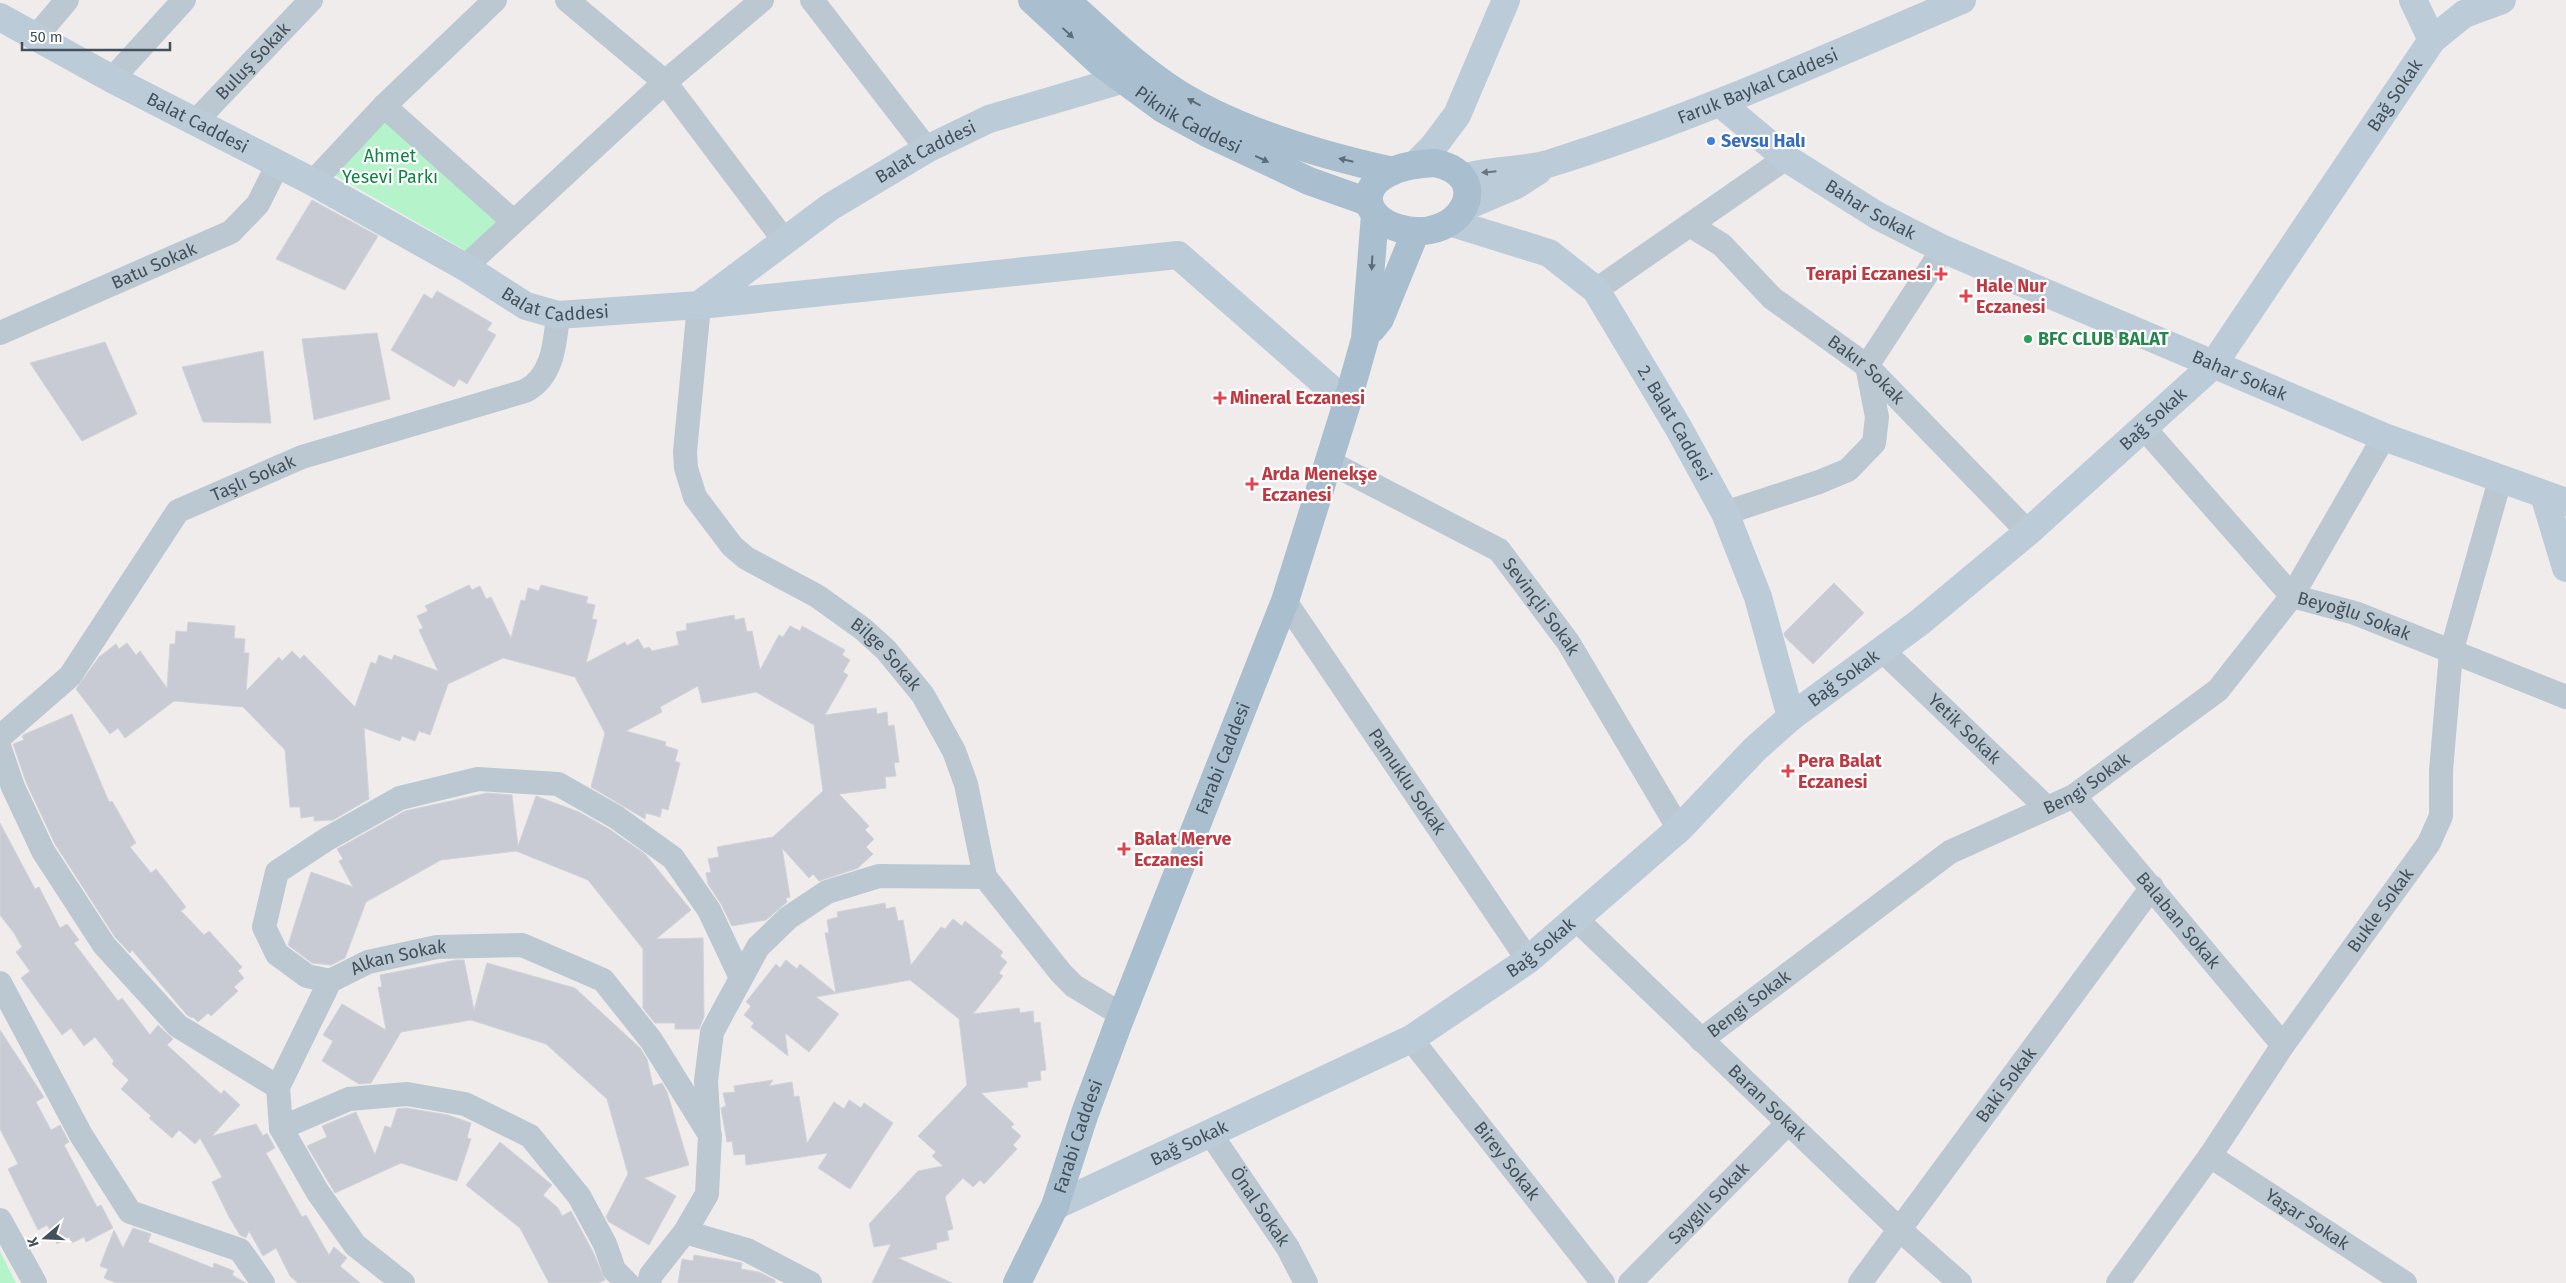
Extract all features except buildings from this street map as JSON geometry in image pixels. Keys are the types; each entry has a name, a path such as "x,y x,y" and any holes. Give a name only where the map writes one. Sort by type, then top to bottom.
{"main road":[{"name":"Piknik Caddesi","path":"1032,0 1121,80 1163,110 1200,130 1371,208"},
{"name":"Piknik Caddesi","path":"1066,0 1148,73 1213,113 1333,157 1404,168"},
{"path":"1365,338 1371,208 1369,194 1376,181 1404,168 1435,163 1446,165 1459,174 1467,190 1458,215 1433,230 1416,231 1384,222 1371,208"},
{"path":"1365,338 1380,319 1416,231"},
{"name":"Farabi Caddesi","path":"1017,1283 1055,1206 1085,1112 1285,601 1347,403 1365,338"}],"street":[{"path":"35,38 67,0"},
{"path":"112,79 184,0"},
{"name":"Buluş Sokak","path":"195,122 311,0"},
{"path":"313,182 384,106 495,0"},
{"path":"568,0 665,82 784,240"},
{"path":"812,0 927,149"},
{"path":"1404,168 1433,147 1457,115 1506,0"},
{"name":"Faruk Baykal Caddesi","path":"1550,163 1720,103 1962,0"},
{"path":"2413,0 2432,40"},
{"name":"Bağ Sokak","path":"1055,1206 1411,1039 1528,960 1679,829 1755,749 1791,717 1920,622 2028,532 2212,365 2432,40 2464,14 2502,0"},
{"path":"465,268 754,2"},
{"name":"Balat Caddesi","path":"0,17 112,79 313,182 465,268 526,306 558,315 699,305 830,207 927,149 989,120 1121,80"},
{"name":"Bahar Sokak","path":"1720,103 1786,158 1878,216 1943,249 2384,437 2500,480 2555,498"},
{"path":"384,106 513,222"},
{"path":"1457,115 1459,174 1510,171 1550,163"},
{"path":"1596,290 1786,158"},
{"path":"1458,215 1516,185 1550,163"},
{"name":"Batu Sokak","path":"0,333 231,232 258,204 278,164"},
{"name":"2. Balat Caddesi","path":"1458,215 1549,252 1596,290 1678,427 1724,513 1758,597 1791,717"},
{"name":"Bakır Sokak","path":"1690,224 1722,245 1772,298 1867,366 2028,532"},
{"path":"1724,513 1820,482 1848,470 1874,444 1877,417 1867,366 1943,249"},
{"path":"699,305 1178,255 1347,403"},
{"name":"Bilge Sokak","path":"699,305 684,452 686,468 695,497 738,552 838,610 869,634 905,672 935,714 954,751 973,811 985,878 1061,973 1074,986 1122,1015"},
{"name":"Taşlı Sokak","path":"0,737 70,676 178,511 302,457 526,391 535,386 547,370 558,315"},
{"name":"Beyoğlu Sokak","path":"2144,428 2292,596 2355,613 2451,653 2566,697"},
{"name":"Bengi Sokak","path":"1701,1040 1950,852 2074,796 2218,690 2292,596 2384,437"},
{"name":"Sevinçli Sokak","path":"1329,462 1499,550 1568,642 1679,829"},
{"name":"Bukle Sokak","path":"2118,1283 2210,1156 2284,1045 2429,843 2441,816 2441,771 2451,653 2500,480"},
{"path":"2555,498 2566,568"},
{"name":"Pamuklu Sokak","path":"1285,601 1528,960"},
{"name":"Yetik Sokak","path":"1882,650 2047,808"},
{"path":"0,749 13,787 43,851 104,945 178,1026 278,1087 282,1128 317,1191 355,1245 403,1283"},
{"path":"330,981 307,976 277,954 264,927 276,872 327,839 400,798 478,779 558,784 616,817 673,858 709,910 741,978"},
{"name":"Balaban Sokak","path":"2074,796 2284,1045"},
{"path":"649,1283 651,1275 685,1232 707,1194 710,1135 706,1081 712,1032 758,947 788,918 827,892 879,876 985,878"},
{"name":"Baki Sokak","path":"1860,1283 2152,887"},
{"name":"Baran Sokak","path":"1576,919 1899,1229 1960,1283"},
{"name":"Alkan Sokak","path":"278,1087 330,981 368,962 437,947 522,945 603,980 651,1040 710,1135"},
{"path":"0,983 81,1135 130,1212 240,1250 263,1283"},
{"name":"Birey Sokak","path":"1411,1039 1603,1283"},
{"path":"282,1128 349,1099 407,1094 465,1104 530,1136 579,1196 605,1244 614,1270 627,1283"},
{"name":"Saygılı Sokak","path":"1630,1283 1788,1123"},
{"name":"Önal Sokak","path":"1210,1133 1288,1248 1306,1283"},
{"name":"Yaşar Sokak","path":"2210,1156 2405,1283"},
{"path":"0,1220 34,1283"},
{"path":"685,1232 747,1250 810,1283"}],"green space":[{"name":"Ahmet Yesevi Parkı","path":"383,113 505,220 468,252 331,173"},
{"path":"0,1251 16,1283 0,1283"}],"place":[{"name":"Sevsu Halı","path":"1711,141"},
{"name":"Terapi Eczanesi","path":"1941,274"},
{"name":"Hale Nur Eczanesi","path":"1966,296"},
{"name":"BFC CLUB BALAT","path":"2028,339"},
{"name":"Mineral Eczanesi","path":"1220,398"},
{"name":"Arda Menekşe Eczanesi","path":"1252,484"},
{"name":"Pera Balat Eczanesi","path":"1788,771"},
{"name":"Balat Merve Eczanesi","path":"1124,849"}]}
